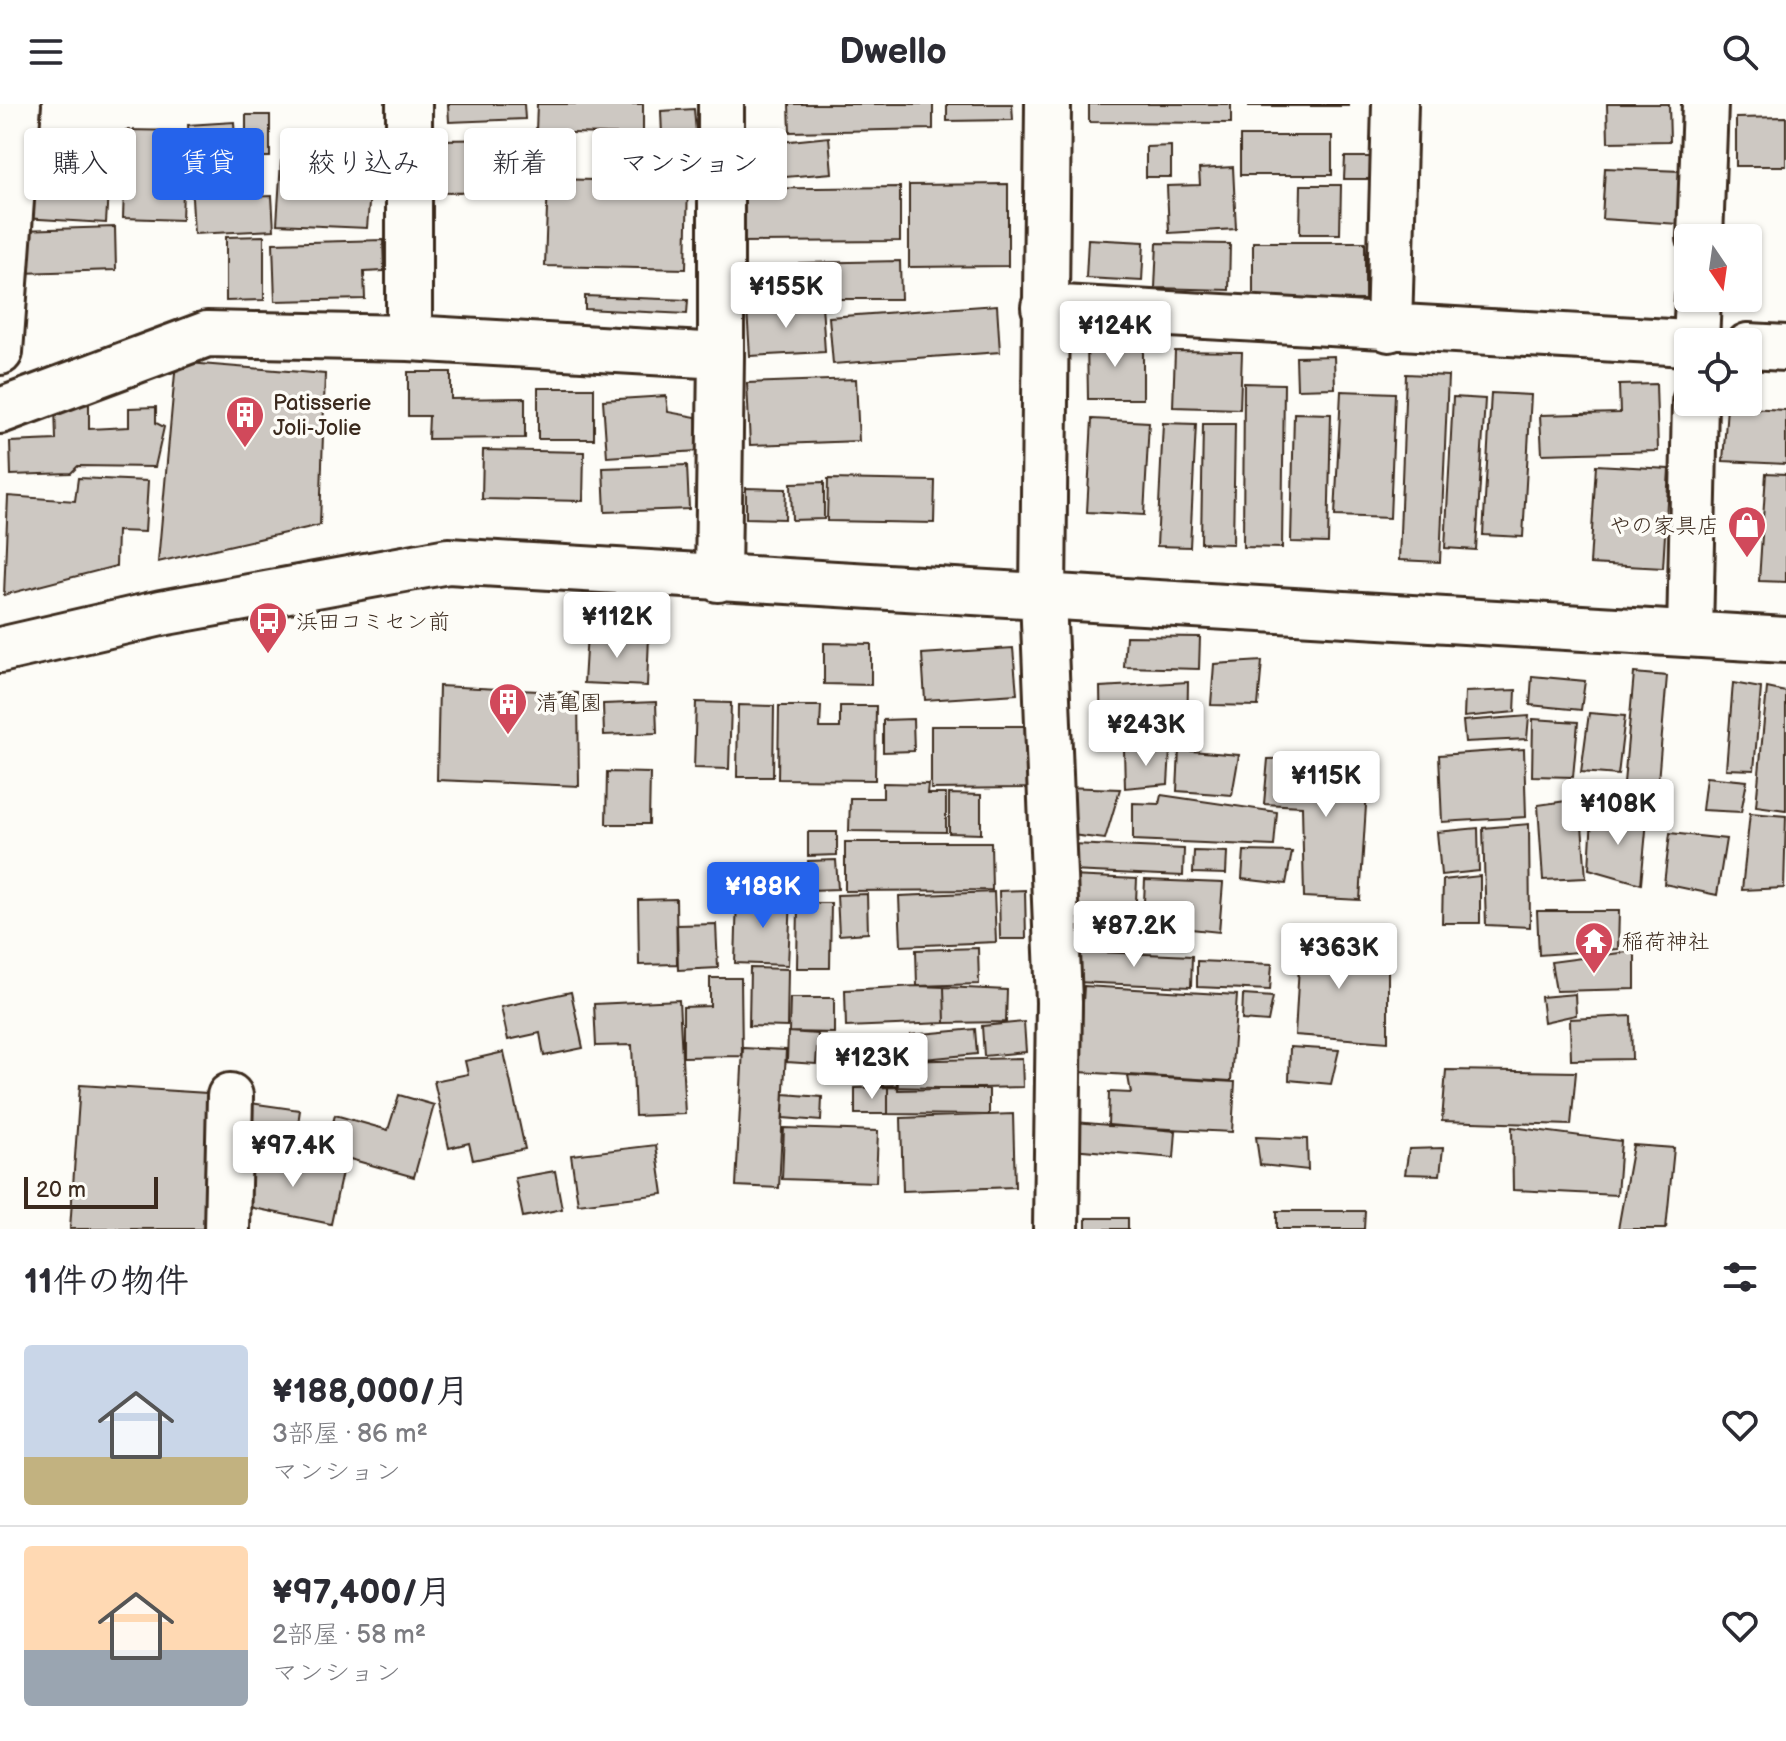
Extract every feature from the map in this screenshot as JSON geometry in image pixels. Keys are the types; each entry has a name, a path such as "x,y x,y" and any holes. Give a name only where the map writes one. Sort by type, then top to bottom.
{"street":[{"path":"0,352 18,104"},
{"path":"409,104 409,338"},
{"path":"718,579 721,104"},
{"path":"1048,104 1043,597 1059,1002 1056,1229"},
{"path":"1389,329 1395,104"},
{"path":"1701,224 1705,104"},
{"path":"1044,307 1389,329 1674,342"},
{"path":"0,411 207,334 409,338 721,356"},
{"path":"1762,347 1786,348"},
{"path":"1690,634 1695,416"},
{"path":"0,650 161,613 448,561 1786,640"},
{"path":"227,1229 230,1096"}],"building":[{"path":"448,104 524,104 525,119 449,122"},
{"path":"537,104 643,104 643,128 592,128 592,134 576,133 576,128 536,128"},
{"path":"789,104 933,104 933,129 790,132"},
{"path":"947,104 1012,104 1013,120 947,121"},
{"path":"1089,104 1231,104 1231,123 1089,122"},
{"path":"1348,104 1348,106 1249,106"},
{"path":"1607,104 1669,104 1670,141 1608,142"},
{"path":"694,109 696,128 662,128 661,111"},
{"path":"246,115 270,115 270,157 264,157 264,128 246,128"},
{"path":"1786,117 1786,166 1736,166 1736,118"},
{"path":"234,122 234,128 188,128 188,125"},
{"path":"136,130 152,130 152,200 183,200 182,220 123,218 124,200 136,200"},
{"path":"1240,136 1332,136 1332,175 1240,175"},
{"path":"829,137 832,173 787,177 787,141"},
{"path":"448,140 464,140 464,193 448,193"},
{"path":"1171,146 1171,177 1146,177 1146,147"},
{"path":"1345,157 1376,157 1377,179 1344,179"},
{"path":"1233,167 1236,229 1169,233 1167,186 1200,185 1199,169"},
{"path":"1605,168 1681,171 1679,224 1602,219"},
{"path":"280,177 280,200 369,200 367,228 277,224"},
{"path":"576,180 592,180 592,200 688,200 686,269 545,266 547,200 576,200"},
{"path":"1008,184 1008,266 909,267 909,185"},
{"path":"1301,185 1341,185 1340,234 1300,234"},
{"path":"900,187 900,241 741,242 741,200 787,200 787,188"},
{"path":"264,196 272,196 274,230 194,234 192,200 264,200"},
{"path":"24,200 107,200 106,223 23,218"},
{"path":"115,227 116,270 21,273 20,230"},
{"path":"264,236 264,300 226,301 226,237"},
{"path":"1088,239 1144,242 1142,281 1086,278"},
{"path":"383,240 384,271 364,272 365,299 275,301 273,243"},
{"path":"1253,242 1365,242 1365,300 1253,299"},
{"path":"1157,243 1230,244 1229,290 1155,288"},
{"path":"900,261 901,299 799,299 799,263"},
{"path":"585,296 688,300 687,314 585,309"},
{"path":"822,304 825,352 750,356 747,309"},
{"path":"997,305 1000,352 833,364 829,317"},
{"path":"1143,338 1143,399 1088,399 1087,339"},
{"path":"1175,351 1242,352 1240,409 1173,407"},
{"path":"1334,356 1335,388 1297,389 1296,357"},
{"name":"Patisserie Joli-Jolie","path":"176,362 325,374 320,525 158,562"},
{"path":"408,372 451,372 451,399 525,398 525,438 428,439 429,416 408,416"},
{"path":"1406,374 1448,376 1440,562 1399,560"},
{"path":"856,379 859,441 750,445 747,383"},
{"path":"1244,383 1284,384 1282,548 1243,547"},
{"path":"1656,384 1658,451 1542,454 1540,415 1620,413 1619,385"},
{"path":"538,388 594,388 594,439 538,439"},
{"path":"1341,391 1395,393 1390,518 1335,516"},
{"path":"1491,393 1531,395 1523,537 1483,535"},
{"path":"666,396 668,412 696,417 698,451 607,457 603,400"},
{"path":"1453,397 1485,399 1476,550 1445,548"},
{"path":"89,404 89,429 129,427 129,408 156,407 156,423 164,427 155,467 78,466 71,473 11,475 10,442 56,440 55,405"},
{"path":"1762,409 1786,410 1786,464 1723,461 1726,416 1762,416"},
{"path":"1294,413 1331,414 1328,543 1291,542"},
{"path":"1092,419 1149,422 1144,515 1087,512"},
{"path":"1163,423 1196,424 1190,547 1157,546"},
{"path":"1203,424 1235,424 1233,544 1201,543"},
{"path":"483,450 584,452 583,501 482,499"},
{"path":"687,465 689,509 605,512 603,468"},
{"path":"1596,465 1669,469 1663,568 1590,564"},
{"path":"1766,473 1786,474 1786,582 1759,581"},
{"path":"78,478 148,481 145,532 117,531 116,566 4,595 8,496 75,501"},
{"path":"828,479 935,481 934,523 827,521"},
{"path":"824,482 824,519 792,520 791,483"},
{"path":"746,488 786,489 785,519 746,518"},
{"path":"587,633 649,636 647,686 584,683"},
{"path":"1126,636 1200,637 1199,669 1124,667"},
{"path":"824,643 871,644 871,685 824,684"},
{"path":"1013,648 1017,694 925,700 922,654"},
{"path":"1262,661 1258,706 1211,705 1214,664"},
{"path":"1634,673 1667,676 1656,805 1622,805"},
{"path":"1532,676 1585,681 1581,710 1530,705"},
{"path":"1188,682 1187,738 1101,741 1100,687"},
{"path":"1733,683 1761,688 1754,770 1726,769"},
{"name":"清亀園","path":"439,686 578,693 579,786 437,780"},
{"path":"1767,688 1786,692 1786,810 1756,806"},
{"path":"1516,690 1515,712 1464,717 1465,692"},
{"path":"656,702 657,733 604,735 603,704"},
{"path":"696,702 731,703 729,769 694,768"},
{"path":"738,705 774,706 773,777 737,777"},
{"path":"779,706 821,706 820,728 840,728 840,706 876,706 875,780 778,779"},
{"path":"1589,713 1625,716 1618,775 1581,772"},
{"path":"1529,716 1527,739 1465,742 1463,721"},
{"path":"913,719 914,751 883,752 883,720"},
{"path":"1533,719 1578,722 1573,777 1532,776"},
{"path":"931,726 1027,726 1028,788 931,789"},
{"path":"1124,749 1170,750 1168,784 1125,788"},
{"path":"1524,749 1526,817 1442,822 1439,755"},
{"path":"1179,750 1239,755 1232,795 1177,791"},
{"path":"1369,758 1360,900 1304,897 1302,806 1264,804 1268,759"},
{"path":"607,772 650,773 649,824 606,824"},
{"path":"1706,777 1747,781 1741,812 1702,810"},
{"path":"883,783 928,784 927,794 946,794 946,832 849,831 850,798 883,798"},
{"path":"1063,787 1120,789 1105,839 1063,834"},
{"path":"949,794 981,795 981,834 949,833"},
{"path":"1161,795 1277,812 1274,846 1133,840 1133,803 1159,804"},
{"path":"1580,799 1586,878 1543,880 1538,805"},
{"path":"1750,813 1786,816 1784,888 1742,890"},
{"path":"1592,816 1647,820 1641,884 1589,869"},
{"path":"1529,824 1530,927 1486,925 1483,828"},
{"path":"1478,828 1479,871 1441,875 1437,832"},
{"path":"808,832 837,832 837,855 808,856"},
{"path":"1670,833 1726,839 1717,895 1664,884"},
{"path":"845,842 991,842 992,890 845,891"},
{"path":"1072,844 1184,849 1183,876 1071,871"},
{"path":"1194,851 1227,852 1226,874 1193,873"},
{"path":"1244,851 1292,852 1286,884 1242,879"},
{"path":"836,860 838,889 809,890 808,861"},
{"path":"1070,876 1137,879 1135,923 1068,920"},
{"path":"1480,876 1480,923 1442,923 1443,880"},
{"path":"1145,880 1223,883 1219,932 1143,924"},
{"path":"1025,890 1026,939 1000,939 999,891"},
{"path":"994,892 996,942 901,946 899,896"},
{"path":"867,894 868,933 839,935 837,895"},
{"path":"737,896 791,898 788,965 735,963"},
{"path":"676,899 677,964 639,965 638,900"},
{"path":"798,903 831,903 830,968 797,968"},
{"path":"1537,911 1619,911 1618,949 1539,955"},
{"path":"716,924 718,968 678,970 677,925"},
{"path":"1301,930 1350,932 1346,962 1388,966 1388,1042 1295,1035"},
{"path":"978,948 979,984 917,986 916,950"},
{"path":"1076,951 1192,956 1191,987 1075,982"},
{"name":"稲荷神社","path":"1635,951 1635,989 1556,991 1551,962"},
{"path":"1197,961 1272,964 1270,990 1197,987"},
{"path":"750,968 788,969 787,1027 749,1026"},
{"path":"710,978 741,978 742,1056 683,1057 683,1007 710,1006"},
{"path":"1084,986 1237,995 1231,1081 1079,1072"},
{"path":"944,987 945,1023 846,1027 845,990"},
{"path":"944,987 1007,990 1006,1022 945,1023"},
{"path":"571,992 583,1048 544,1056 540,1033 508,1040 501,1007"},
{"path":"1575,994 1576,1015 1544,1022 1541,997"},
{"path":"1243,995 1273,997 1268,1022 1242,1020"},
{"path":"790,998 834,998 834,1033 789,1032"},
{"path":"679,1000 685,1114 635,1116 632,1045 596,1046 594,1004"},
{"path":"1631,1016 1632,1059 1571,1060 1570,1019"},
{"path":"1024,1022 1026,1052 984,1056 982,1026"},
{"path":"975,1029 977,1054 913,1060 911,1035"},
{"path":"788,1032 818,1034 816,1064 787,1062"},
{"path":"1290,1047 1339,1050 1331,1084 1289,1080"},
{"path":"743,1048 786,1050 779,1188 736,1186"},
{"path":"504,1052 525,1149 473,1160 469,1143 449,1148 434,1081 468,1074 465,1061"},
{"path":"1022,1058 1023,1087 898,1090 897,1061"},
{"path":"895,1061 897,1085 877,1086 876,1062"},
{"path":"1446,1070 1576,1072 1571,1125 1442,1121"},
{"path":"1128,1076 1235,1082 1232,1132 1108,1126 1109,1092 1131,1093"},
{"path":"80,1085 223,1094 214,1229 70,1229"},
{"path":"888,1087 989,1089 989,1115 888,1114"},
{"path":"888,1087 888,1114 855,1114 855,1088"},
{"path":"784,1094 822,1097 821,1121 783,1118"},
{"path":"399,1095 434,1105 414,1177 325,1152 335,1115 388,1130"},
{"path":"250,1103 300,1110 295,1145 246,1139"},
{"path":"1013,1114 1015,1187 903,1191 901,1118"},
{"path":"1075,1122 1176,1131 1174,1158 1072,1149"},
{"path":"1512,1127 1621,1141 1617,1195 1513,1190"},
{"path":"784,1128 878,1131 876,1182 782,1179"},
{"path":"1256,1137 1307,1139 1308,1170 1260,1165"},
{"path":"656,1145 663,1194 578,1204 571,1155"},
{"path":"1633,1145 1674,1148 1666,1229 1618,1229"},
{"path":"1443,1148 1440,1175 1405,1174 1409,1149"},
{"path":"256,1155 342,1172 331,1224 244,1206"},
{"path":"555,1171 562,1209 523,1217 515,1178"},
{"path":"1277,1211 1365,1211 1364,1229 1277,1229"},
{"path":"1086,1218 1128,1218 1128,1229 1086,1229"}],"place":[{"name":"Patisserie Joli-Jolie","path":"245,449"},
{"name":"やの家具店","path":"1747,559"},
{"name":"浜田コミセン前","path":"268,655"},
{"name":"清亀園","path":"508,736"},
{"name":"稲荷神社","path":"1594,975"}]}
